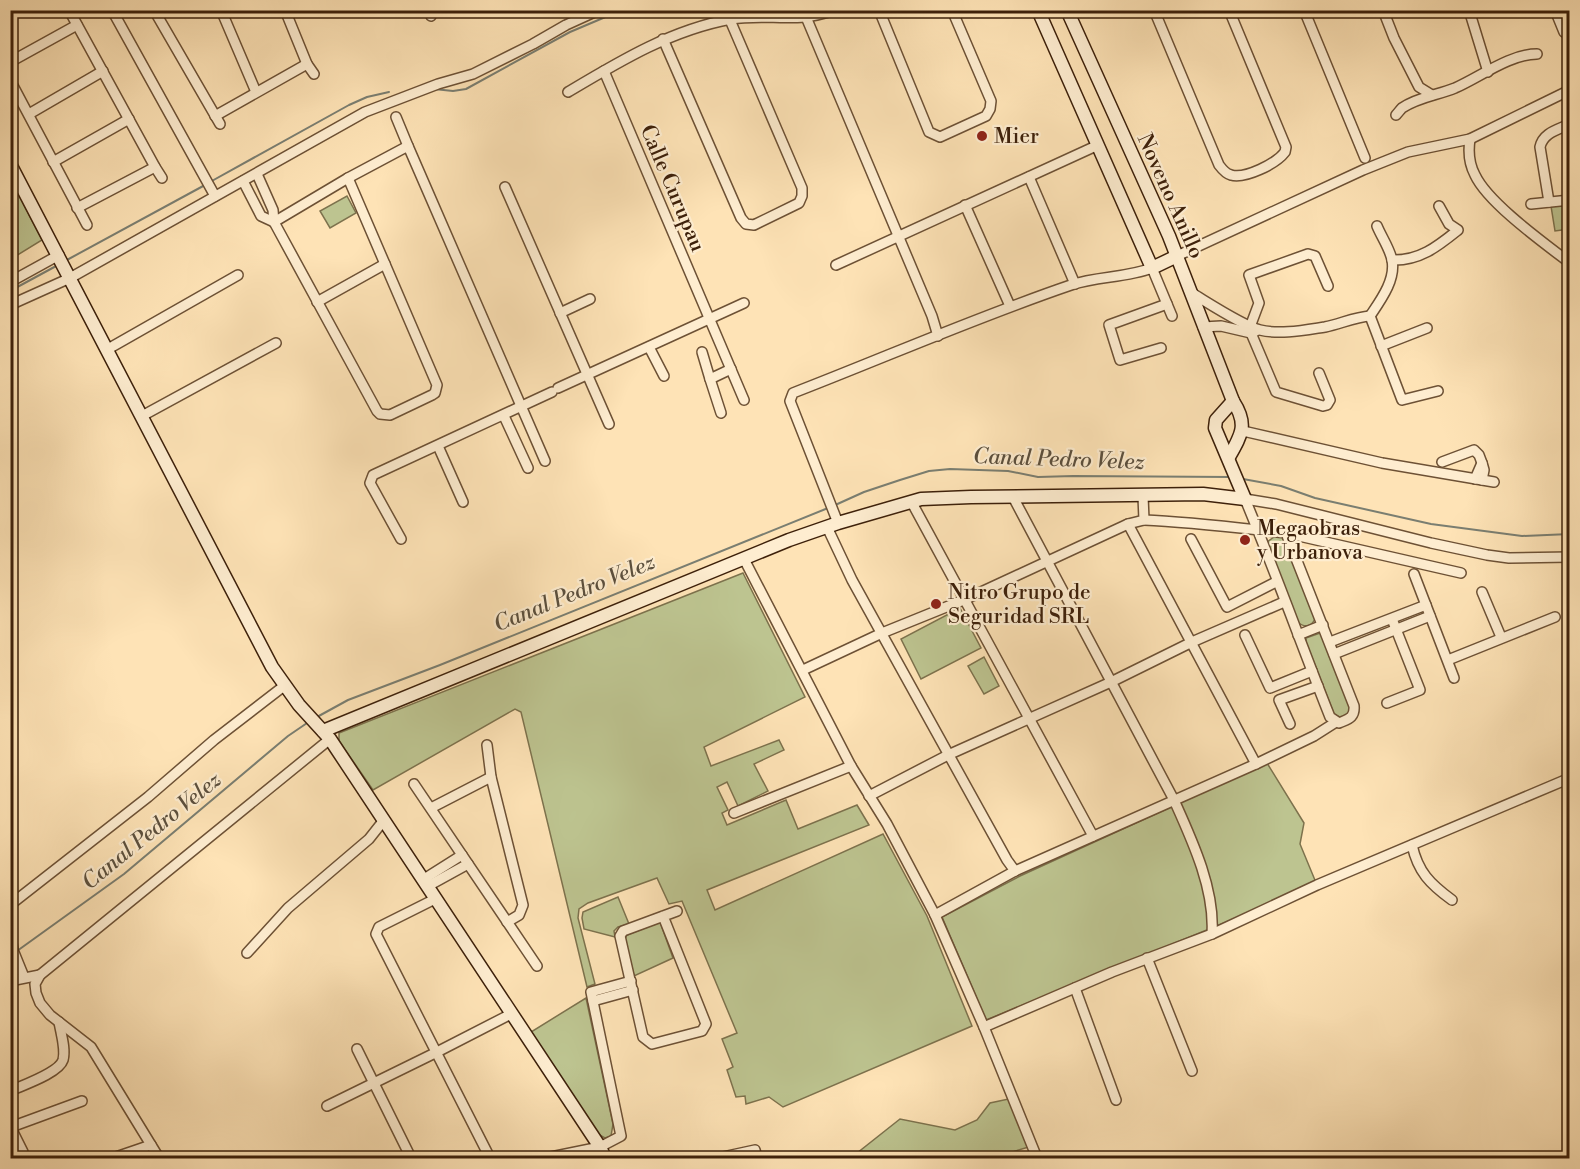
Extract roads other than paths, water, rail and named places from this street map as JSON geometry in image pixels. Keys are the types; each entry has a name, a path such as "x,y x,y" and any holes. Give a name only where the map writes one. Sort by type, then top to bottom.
{"street":[{"path":"69,10 162,178"},
{"path":"112,10 210,188"},
{"path":"154,10 217,120 256,92 307,64"},
{"path":"221,10 256,92"},
{"path":"285,10 307,64 314,75"},
{"path":"10,305 64,265 210,188 243,181 365,112 438,84 472,74 599,10"},
{"path":"568,92 626,57 663,39 730,20 760,16 806,17 836,10"},
{"path":"879,10 930,132 940,137 986,116 990,109 990,101 952,10"},
{"path":"1038,10 1172,316"},
{"name":"Noveno Anillo","path":"1066,10 1177,256 1203,327 1233,401 1240,412 1243,431"},
{"path":"1154,10 1219,165 1232,176 1250,173 1274,162 1285,152 1286,147 1229,10"},
{"path":"1304,10 1365,159"},
{"path":"1383,10 1394,38 1419,87 1432,95"},
{"path":"1469,10 1488,72"},
{"path":"1555,10 1564,32 1569,36"},
{"path":"806,17 932,316 938,336"},
{"path":"663,39 741,218 746,224 754,225 799,203 802,188 730,20"},
{"path":"10,62 78,25"},
{"path":"1396,115 1402,108 1456,88 1525,54 1537,54"},
{"path":"29,114 103,71"},
{"name":"Calle Curupau","path":"604,71 744,400"},
{"path":"10,80 87,225"},
{"path":"1015,871 852,580 833,522 828,497 790,396 1010,306 1075,284 1140,273 1363,170 1407,152 1470,139 1569,90"},
{"path":"396,117 545,461"},
{"path":"53,162 129,119"},
{"path":"1549,202 1540,147 1541,140 1544,136 1569,124"},
{"path":"1470,139 1470,163 1482,186 1496,203 1569,263"},
{"path":"274,222 408,146"},
{"path":"836,265 1096,146"},
{"path":"10,164 272,667 284,686 323,732 384,820 602,1153"},
{"path":"77,208 155,167"},
{"path":"257,174 273,210 274,222 379,416 390,415 432,395 435,393 436,385 348,178"},
{"path":"1029,177 1075,284"},
{"path":"243,181 261,216 274,222"},
{"path":"505,187 609,424"},
{"path":"1531,204 1569,200"},
{"path":"965,205 1010,306"},
{"path":"1392,260 1405,261 1427,253 1440,246 1458,230 1449,225 1439,206"},
{"path":"1203,327 1221,326 1274,332 1305,330 1370,316 1383,298 1390,278 1392,260 1377,226"},
{"path":"1319,373 1330,400 1327,405 1323,406 1276,392 1253,330 1259,303 1249,275 1312,254 1328,286"},
{"path":"317,302 385,264"},
{"path":"10,282 64,265"},
{"path":"108,349 237,275"},
{"path":"1190,292 1253,330"},
{"path":"560,313 590,299"},
{"path":"400,539 370,483 373,475 744,303"},
{"path":"1161,348 1120,360 1109,325 1167,304"},
{"path":"1370,316 1402,400 1438,391"},
{"path":"1381,346 1427,328"},
{"path":"142,416 276,343"},
{"path":"649,347 664,376"},
{"path":"702,352 721,413"},
{"path":"710,379 731,369"},
{"path":"1233,401 1216,420 1217,434 1231,462 1330,717 1336,722"},
{"path":"504,416 528,468"},
{"path":"1231,462 1243,431 1382,463 1494,482"},
{"path":"438,446 464,502"},
{"path":"1442,462 1474,450 1478,452 1484,470 1479,480"},
{"path":"159,1158 91,1047 45,1009 36,993 35,984 40,975 323,732 833,522 911,501 971,497 1242,493 1276,504 1486,555 1509,558 1569,557"},
{"path":"1143,496 1144,520"},
{"path":"1013,497 1174,800 1187,829 1209,894 1214,915 1212,934"},
{"path":"911,501 1093,836"},
{"path":"803,670 882,633 966,599 1128,524 1144,520 1286,533 1461,573"},
{"path":"1128,524 1256,764"},
{"path":"935,915 1015,871 1256,764 1314,736 1336,722 1351,718 1355,711 1286,533"},
{"path":"1191,539 1227,607 1276,582"},
{"path":"744,559 851,766 887,824 935,915 984,1027 1037,1158"},
{"path":"1414,574 1454,678"},
{"path":"1482,592 1501,637"},
{"path":"869,796 1029,717 1111,682 1192,642 1284,602"},
{"path":"1329,642 1426,605"},
{"path":"1334,654 1430,616"},
{"path":"1448,660 1555,617"},
{"path":"1387,703 1420,690 1392,619"},
{"path":"1298,635 1323,626"},
{"path":"1245,635 1270,688 1312,672"},
{"path":"10,905 284,686"},
{"path":"1290,724 1279,700 1318,686"},
{"path":"487,745 490,777 523,905 519,915 507,922"},
{"path":"734,813 851,766"},
{"path":"431,808 490,777"},
{"path":"984,1027 1147,958 1212,934 1317,885 1569,778"},
{"path":"414,784 537,966"},
{"path":"247,953 288,908 369,839 384,820"},
{"path":"1412,845 1420,869 1440,891 1452,900"},
{"path":"426,883 462,855"},
{"path":"426,883 468,864"},
{"path":"435,899 379,927 376,934 490,1158"},
{"path":"663,916 706,1024 702,1031 652,1044 643,1038 621,933 663,916 677,911"},
{"path":"10,929 13,950 22,972"},
{"path":"1147,958 1192,1071"},
{"path":"10,981 22,972 40,975"},
{"path":"546,1158 602,1153 621,1136 592,996 632,986"},
{"path":"1075,988 1116,1100"},
{"path":"327,1106 438,1053 511,1014"},
{"path":"10,1090 57,1069 63,1061 59,1022"},
{"path":"63,1048 77,1036"},
{"path":"357,1048 411,1158"},
{"path":"23,1152 11,1126 82,1101"},
{"path":"113,1158 151,1145"},
{"path":"718,1158 754,1150 757,1158"}],"waterway":[{"path":"434,89 453,91 466,89 570,32 622,10"},
{"path":"210,182 349,105 367,97 389,92"},
{"path":"65,261 205,185"},
{"path":"10,291 58,265"},
{"name":"Canal Pedro Velez","path":"833,506 864,492 900,480 929,471 950,469 1008,471 1038,477 1231,477"},
{"name":"Canal Pedro Velez","path":"1243,479 1281,486 1315,498 1431,524 1522,536 1570,534"},
{"name":"Canal Pedro Velez","path":"317,717 348,700 828,508"},
{"name":"Canal Pedro Velez","path":"17,951 124,874 288,736 310,721"}],"place":[{"name":"Mier","path":"982,136"},
{"name":"Megaobras y Urbanova","path":"1245,540"},
{"name":"Nitro Grupo de Seguridad SRL","path":"936,604"}]}
